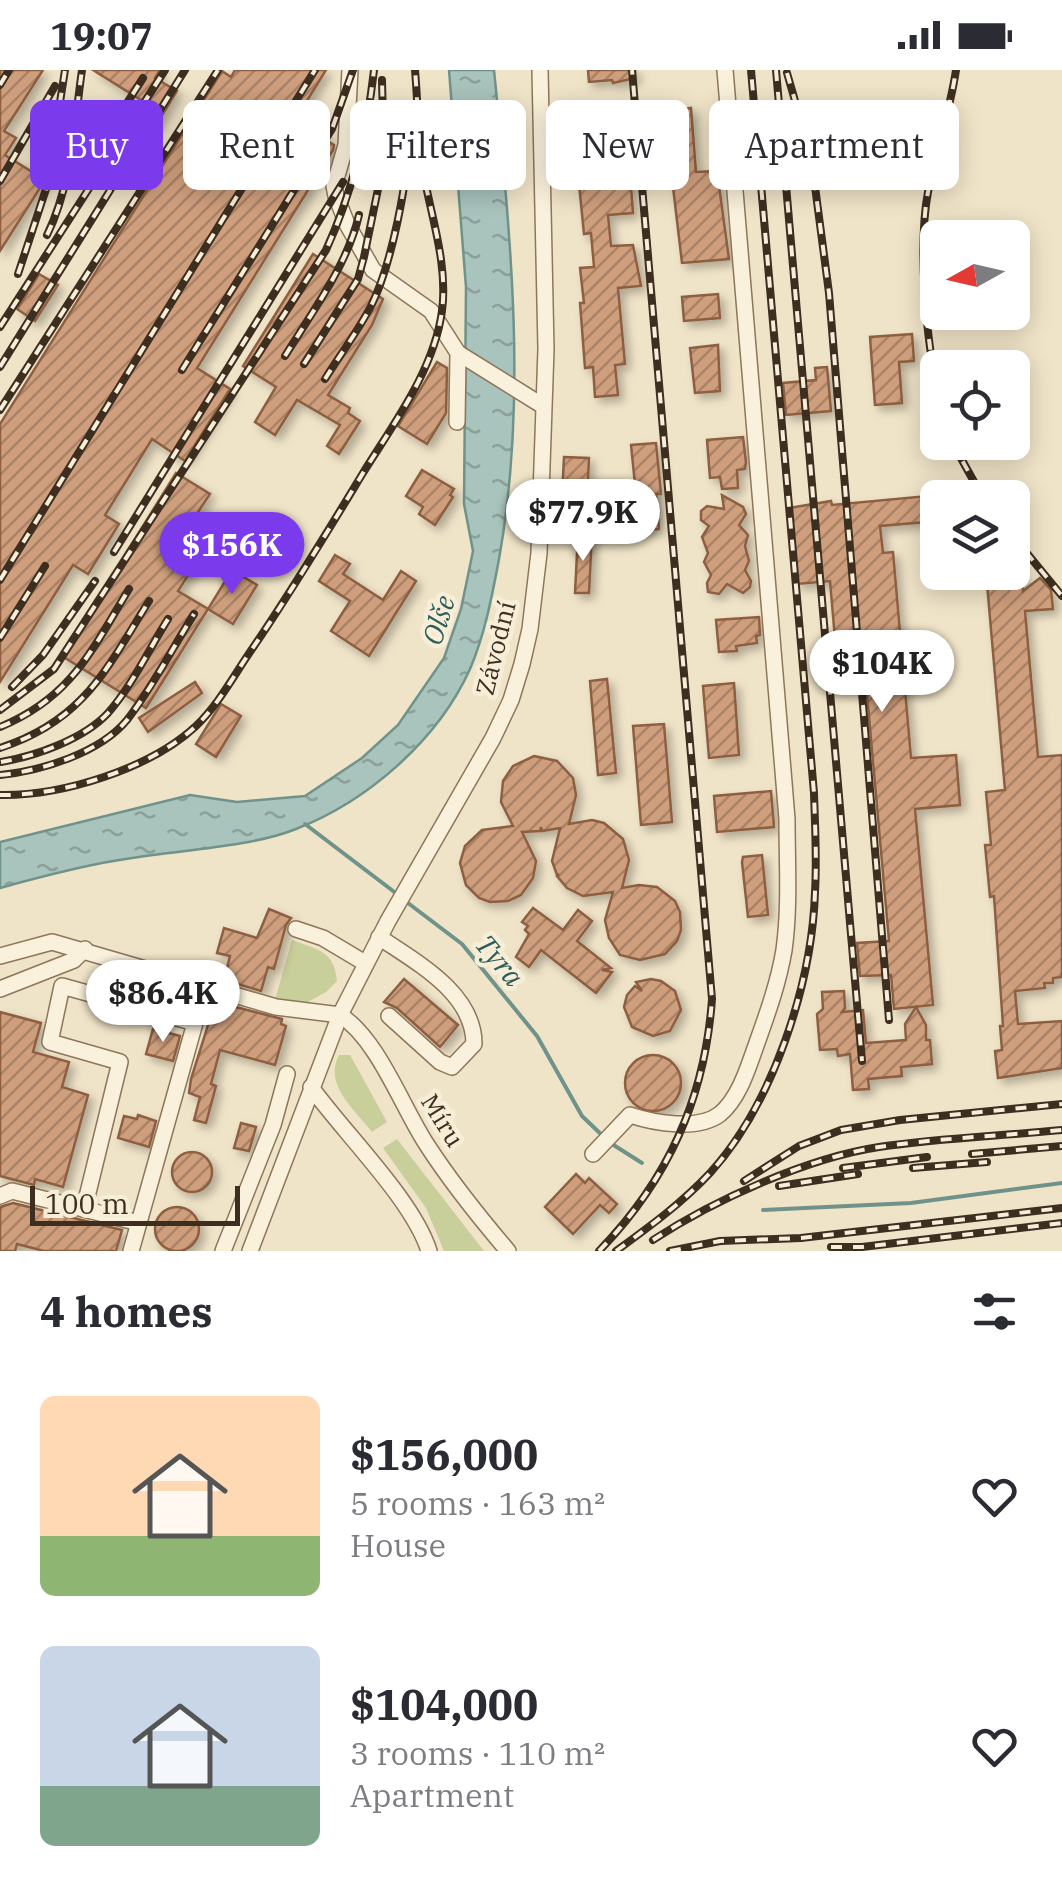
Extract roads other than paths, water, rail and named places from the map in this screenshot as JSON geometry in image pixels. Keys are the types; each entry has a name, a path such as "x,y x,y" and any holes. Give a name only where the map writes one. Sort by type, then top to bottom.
{"street":[{"path":"350,70 346,145 334,186 347,224 373,270 432,311 458,354 537,403"},
{"name":"Závodní","path":"250,1251 340,1015 379,937 493,738 522,664 539,553 537,403 546,348 540,70"},
{"path":"593,1154 630,1115 660,1124 700,1122 717,1116 733,1099 774,994 784,951 787,819 725,70"},
{"path":"456,422 458,354"},
{"path":"296,929 323,938 366,963"},
{"path":"379,937 426,969 464,1005 474,1024 474,1044 452,1067 440,1062 388,1016"},
{"path":"0,956 52,942 276,1008 340,1015"},
{"path":"0,988 74,960 85,950"},
{"path":"84,1209 120,1062 50,1042 62,986 196,1024 131,1251"},
{"name":"Míru","path":"340,1015 360,1032 426,1144 478,1217 508,1251"},
{"path":"223,1251 273,1125 286,1074"},
{"path":"311,1087 391,1188 424,1236 429,1251"},
{"path":"0,1196 12,1191 139,1223"}],"water":[{"path":"449,70 494,70 497,100 451,100"},
{"path":"458,190 506,190 514,376 508,498 480,642 470,669 439,720 374,785 296,829 237,844 99,864 0,888 0,842 190,795 237,802 305,796 362,758 398,725 444,658 461,609 473,551 464,504 466,287"}],"waterway":[{"name":"Tyra","path":"305,824 397,894"},
{"name":"Tyra","path":"404,900 462,944 537,1036 582,1116 605,1138"},
{"name":"Tyra","path":"612,1144 642,1163"},
{"name":"Tyra","path":"763,1210 911,1203 1062,1183"}],"railway":[{"path":"0,85 9,70"},
{"path":"18,274 47,186 65,70"},
{"path":"47,235 67,175 82,70"},
{"path":"0,327 165,70"},
{"path":"0,367 185,70"},
{"path":"0,410 218,70"},
{"path":"0,580 315,70"},
{"path":"182,370 332,129 353,70"},
{"path":"0,710 54,669 326,250 357,162 374,70"},
{"path":"0,795 50,791 104,777 155,755 196,726 218,700 279,608 411,395 438,333 443,294 441,260 422,163 415,70"},
{"path":"599,1251 645,1196 679,1136 701,1070 712,999 632,70"},
{"path":"616,1251 710,1173 753,1113 785,1041 812,928 816,867 814,793 751,70"},
{"path":"776,70 862,1061"},
{"path":"931,350 924,264 925,213 956,70"},
{"path":"787,73 811,156 829,293 889,1020"},
{"path":"129,100 143,78"},
{"path":"304,364 358,279 384,160 382,80"},
{"path":"0,181 55,86"},
{"path":"114,552 343,182"},
{"path":"325,379 379,288 404,190"},
{"path":"285,356 337,270 359,215"},
{"path":"962,460 973,480"},
{"path":"1030,557 1062,596"},
{"path":"0,638 45,566"},
{"path":"12,687 43,655 95,581"},
{"path":"0,727 45,702 62,687 91,652 129,589"},
{"path":"0,748 28,737 72,708 105,671 149,601"},
{"path":"0,775 69,758 115,732 145,695 194,614"},
{"path":"1,762 59,745 98,722 125,691 168,619"},
{"path":"744,1181 799,1146 841,1130 900,1120 1062,1104"},
{"path":"653,1240 762,1183 851,1153 924,1141 1062,1130"},
{"path":"972,1154 1062,1146"},
{"path":"843,1168 927,1157"},
{"path":"913,1168 987,1162"},
{"path":"779,1186 858,1174"},
{"path":"670,1251 720,1241 801,1238 1062,1208"},
{"path":"831,1247 862,1247 1062,1223"}],"water label":[{"name":"Olše","path":"438,620"}]}
